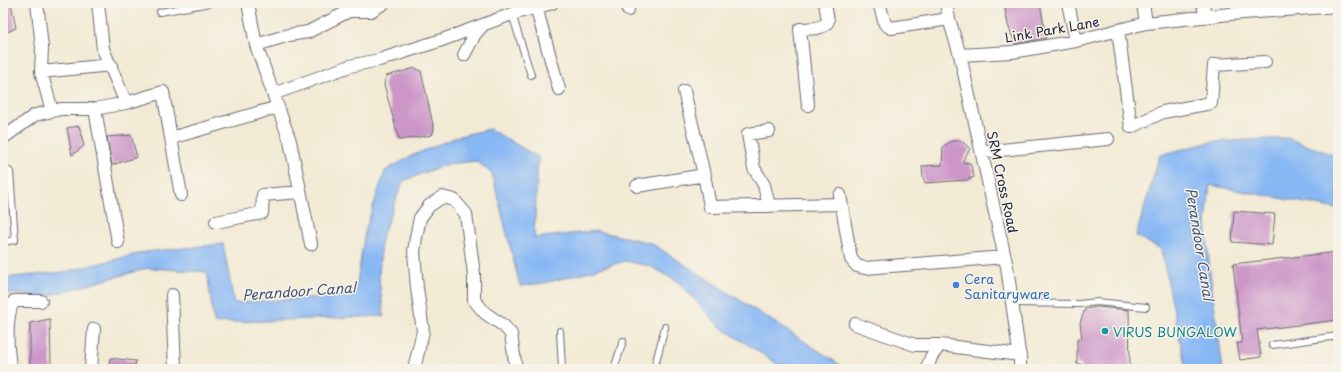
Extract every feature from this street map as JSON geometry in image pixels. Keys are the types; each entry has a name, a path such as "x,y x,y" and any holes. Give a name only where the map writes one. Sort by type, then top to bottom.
{"street":[{"path":"37,3 42,47 41,72 52,111"},
{"path":"98,3 103,49 126,103"},
{"path":"248,3 256,45 290,141 311,244"},
{"path":"256,45 289,35 308,32 349,11 371,11 384,3"},
{"path":"273,94 350,66 379,60 442,40 484,24 510,8 536,7 552,3"},
{"path":"808,105 800,29 822,27 827,24 828,21 825,3"},
{"path":"879,3 885,24 891,28 949,19"},
{"name":"SRM Cross Road","path":"946,3 949,19 960,55 1005,257 1020,355 1020,369"},
{"path":"1068,3 1076,41"},
{"path":"1143,3 1146,24"},
{"path":"1203,3 1205,17"},
{"name":"Link Park Lane","path":"960,55 1012,52 1076,41 1146,24 1272,7 1338,6"},
{"path":"536,7 559,89"},
{"path":"464,55 475,34 484,24"},
{"path":"1118,30 1131,127 1163,112 1211,103 1214,65 1265,62"},
{"path":"41,72 110,65"},
{"path":"684,91 705,175 710,207 769,206 840,200 851,259 856,266 865,268 1005,257"},
{"path":"3,138 35,115 61,109 95,109 126,103 163,92 181,195"},
{"path":"171,138 278,107"},
{"path":"95,109 118,242"},
{"path":"769,131 748,134 754,168 764,185 769,206"},
{"path":"982,152 1108,139"},
{"path":"637,186 705,175"},
{"path":"216,222 262,213 262,195 300,192"},
{"path":"414,369 423,331 414,252 416,237 420,218 429,206 442,197 454,200 466,214 474,274 474,300 485,313 504,326 511,334 516,369"},
{"path":"172,295 175,369"},
{"path":"12,369 9,359 8,316 11,307 14,302 41,301"},
{"path":"855,324 915,345 940,345 1020,355"},
{"path":"92,369 94,329"},
{"path":"927,369 931,357 940,345"}],"lane":[{"path":"160,12 210,3"},
{"path":"510,8 531,75"},
{"path":"3,166 10,172 16,240 3,242"},
{"path":"1012,303 1079,304 1098,302 1146,308"},
{"path":"654,369 665,327"},
{"path":"560,331 562,369"},
{"path":"1272,345 1338,336"},
{"path":"614,369 623,341"}],"shaded area":[{"path":"1338,363 1338,369 1293,369 1293,366"}],"water":[{"path":"490,129 538,157 534,238 597,231 651,243 847,369 788,369 779,365 719,326 678,282 650,266 625,261 544,283 520,286 492,174 477,161 447,164 403,181 381,239 379,280 384,316 214,323 207,272 148,268 44,297 3,293 3,278 64,272 145,252 223,244 234,303 355,295 365,231 385,171 413,155 459,136"},
{"name":"Perandoor Canal","path":"1287,138 1333,155 1338,168 1338,209 1210,185 1206,223 1210,274 1223,369 1186,369 1161,249 1136,236 1160,155 1211,142"}],"building":[{"path":"3,3 11,3 16,28 3,34"},
{"path":"1004,3 1040,3 1046,38 1015,44 1008,25"},
{"path":"415,68 421,71 434,129 432,135 399,140 384,84 386,76"},
{"path":"79,126 84,146 72,155 67,128"},
{"path":"131,135 137,157 112,165 107,137"},
{"path":"951,141 962,141 970,149 962,162 970,163 974,177 967,180 925,183 922,166 942,165 943,147"},
{"path":"1234,211 1275,214 1272,245 1232,242"},
{"path":"1338,252 1338,320 1257,330 1261,357 1240,360 1237,343 1242,343 1233,264"},
{"name":"VIRUS BUNGALOW","path":"1097,307 1129,310 1130,369 1082,369 1081,364 1077,364 1077,340 1082,338 1080,323 1085,309"},
{"path":"50,319 51,369 30,369 30,323"},
{"path":"110,358 136,361 134,369 108,369"}],"place":[{"name":"Cera Sanitaryware","path":"956,285"},
{"name":"VIRUS BUNGALOW","path":"1105,331"}]}
